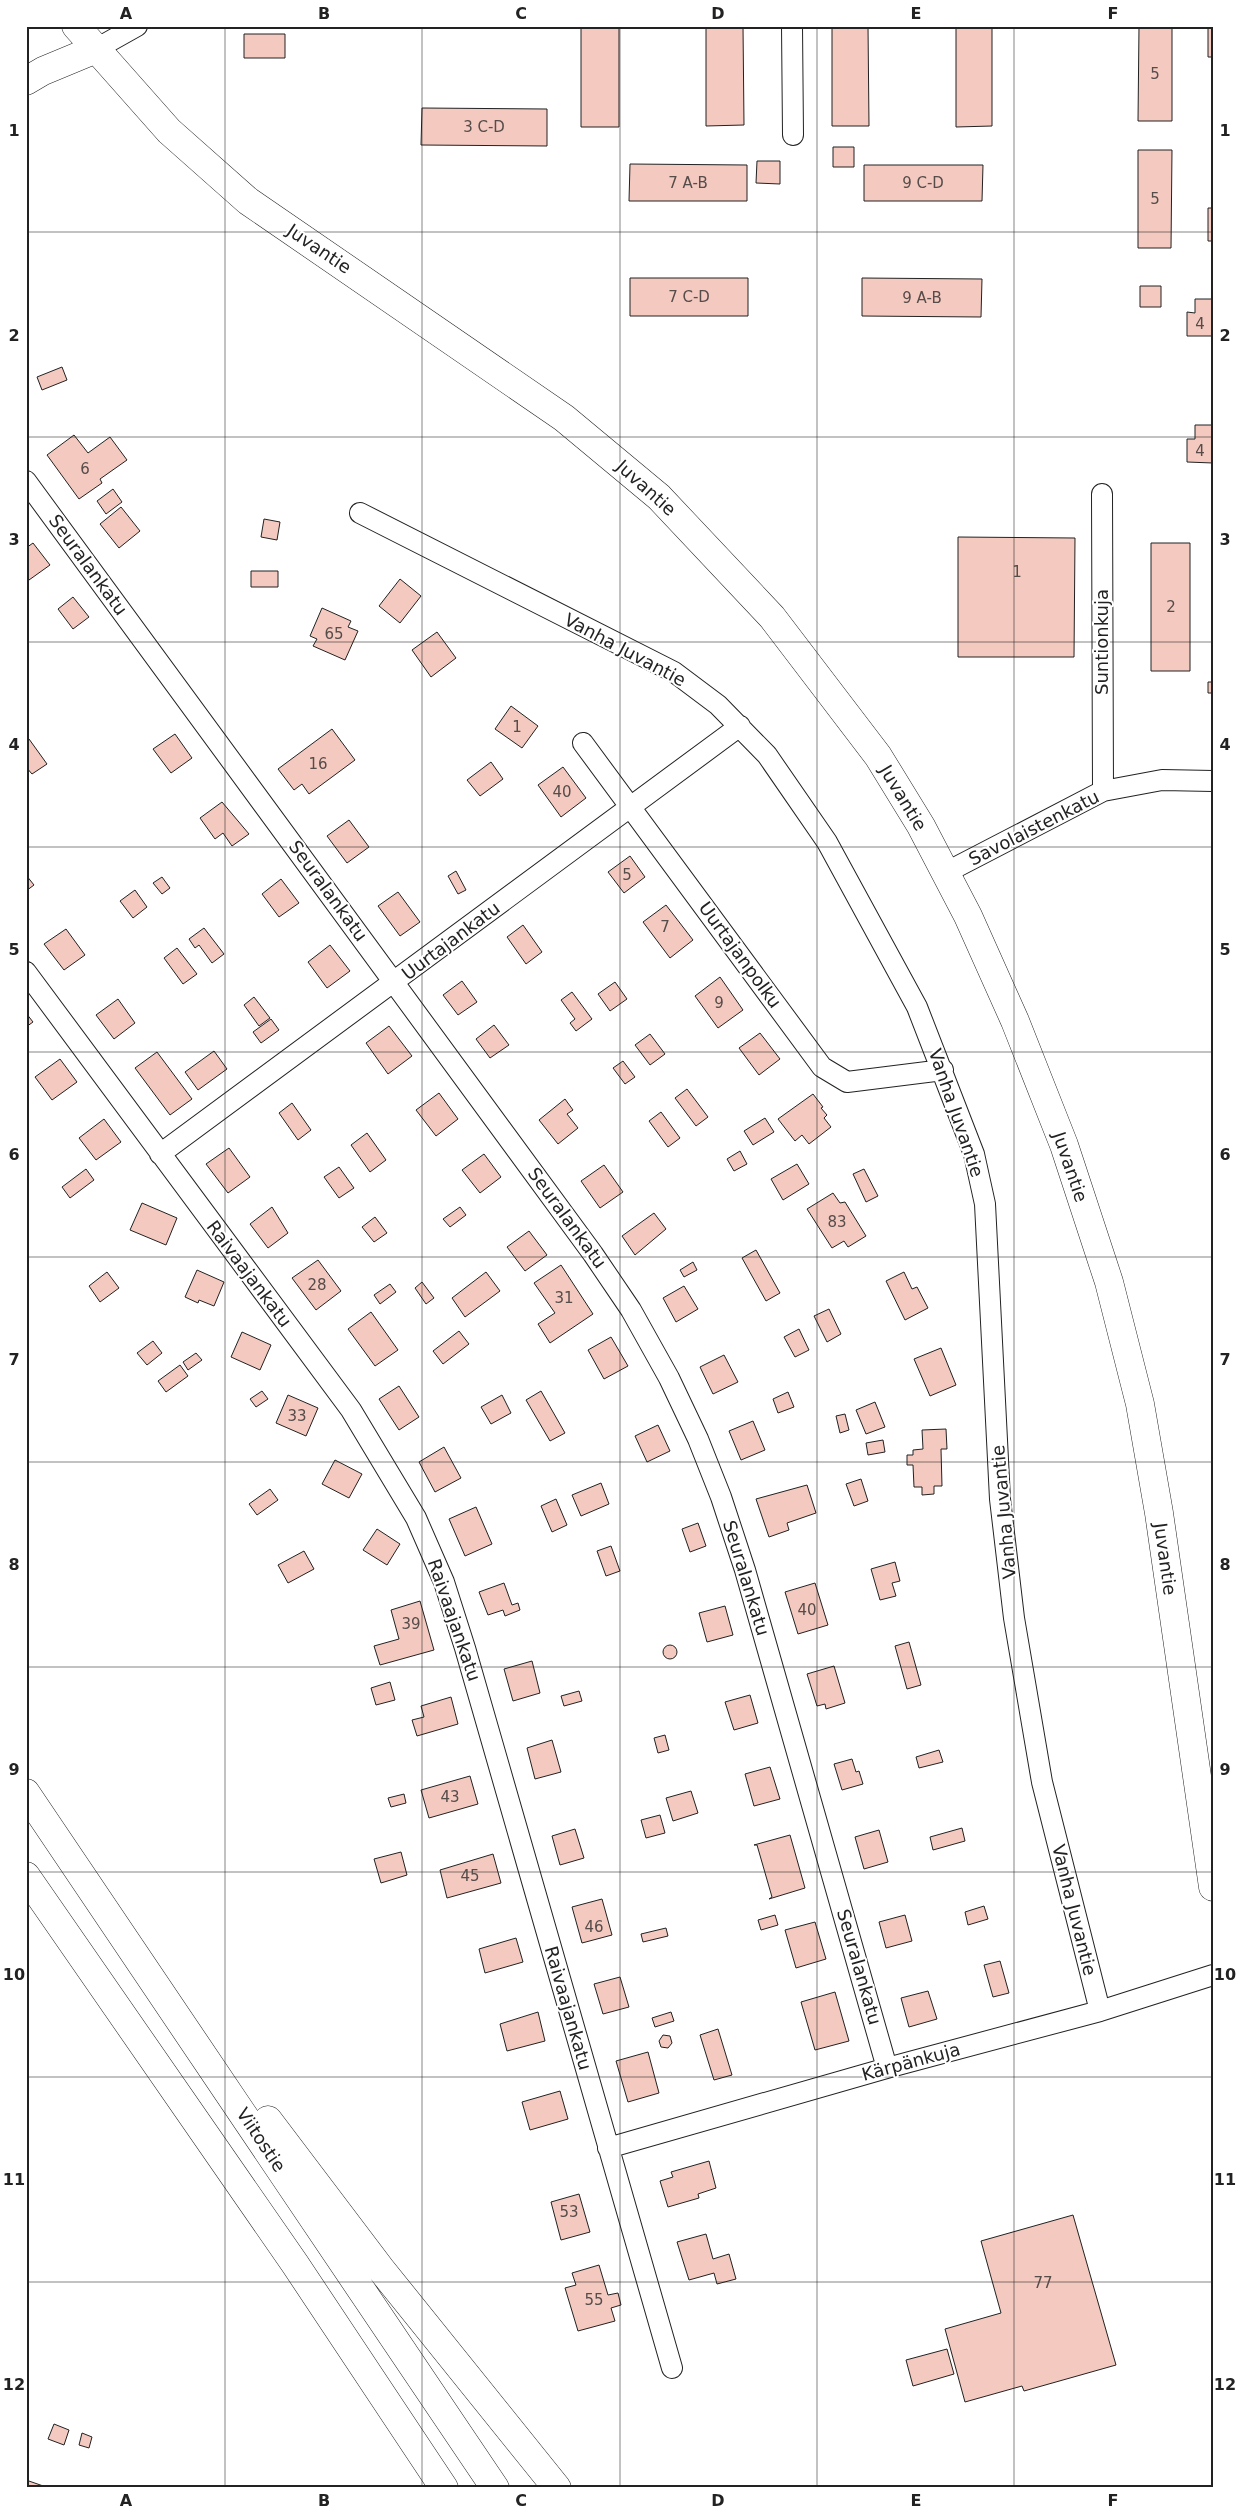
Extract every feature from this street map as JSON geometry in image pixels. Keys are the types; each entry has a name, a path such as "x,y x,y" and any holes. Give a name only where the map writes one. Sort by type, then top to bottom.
{"main road":[{"name":"Juvantie","path":"76,26 169,130 248,201 564,418 659,497 772,617 872,748 921,826 968,916 1022,1039 1064,1145 1109,1282 1140,1404 1159,1513 1213,1887"},
{"path":"26,81 43,71 96,48"},
{"name":"Viitostie","path":"26,1793 496,2488"},
{"path":"26,1876 295,2264 444,2488"},
{"path":"142,1965 266,2117 380,2268 557,2488"}],"street":[{"path":"96,48 137,26"},
{"path":"792,26 793,134"},
{"name":"Seuralankatu","path":"26,481 571,1223 626,1302 669,1378 698,1440 745,1570 887,2068"},
{"name":"Suntionkuja","path":"1102,494 1103,791"},
{"name":"Vanha Juvantie","path":"360,513 674,672 718,705 767,755 827,842 917,1007 974,1154 985,1204 1000,1499 1019,1647 1042,1782 1100,2011"},
{"name":"Uurtajankatu","path":"160,1154 740,726"},
{"name":"Uurtajanpolku","path":"583,743 822,1067 847,1082 943,1070"},
{"name":"Savolaistenkatu","path":"945,873 1103,791 1162,780 1213,781"},
{"name":"Raivaajankatu","path":"26,972 350,1410 416,1518 444,1582 465,1648 672,2368"},
{"name":"Kärpänkuja","path":"608,2148 887,2068 1100,2011 1213,1975"}],"building":[{"path":"581,26 619,26 619,127 581,127"},
{"path":"706,26 743,26 744,125 706,126"},
{"path":"832,26 868,26 869,126 832,126"},
{"path":"956,26 992,26 992,126 956,127"},
{"path":"1139,26 1172,26 1172,121 1138,121"},
{"path":"1208,26 1213,26 1213,57 1208,57"},
{"path":"244,34 285,34 285,58 244,58"},
{"path":"422,108 547,109 547,146 421,145"},
{"path":"833,147 854,147 854,167 833,167"},
{"path":"1138,150 1172,150 1171,248 1138,248"},
{"path":"757,161 780,161 780,184 756,183"},
{"path":"630,164 747,165 747,201 629,201"},
{"path":"864,165 983,165 982,201 864,201"},
{"path":"1208,208 1213,208 1213,241 1208,241"},
{"path":"630,278 748,278 748,316 630,316"},
{"path":"862,278 982,279 981,317 862,316"},
{"path":"1140,286 1161,286 1161,307 1140,307"},
{"path":"1195,299 1213,299 1213,336 1187,336 1187,312 1195,313"},
{"path":"62,367 67,380 42,390 37,377"},
{"path":"1195,425 1213,425 1213,463 1187,462 1187,439 1195,439"},
{"path":"74,435 88,453 110,437 127,460 100,479 102,483 79,499 47,455"},
{"path":"113,489 122,502 106,514 97,501"},
{"path":"121,507 140,531 119,548 100,524"},
{"path":"264,519 280,522 277,540 261,537"},
{"path":"958,537 1075,538 1074,657 958,657"},
{"path":"33,543 50,565 29,580 26,576 26,548"},
{"path":"1151,543 1190,543 1190,671 1151,671"},
{"path":"251,571 278,571 278,587 251,587"},
{"path":"400,579 421,596 400,623 379,606"},
{"path":"73,597 89,617 73,629 58,609"},
{"path":"322,608 351,621 348,627 358,631 345,660 313,646 317,639 310,636"},
{"path":"437,632 456,658 431,677 412,650"},
{"path":"1208,682 1213,682 1213,693 1208,693"},
{"path":"511,706 538,726 522,748 495,729"},
{"path":"332,729 355,760 309,794 302,784 294,790 278,769"},
{"path":"175,734 192,758 171,773 153,749"},
{"path":"29,739 47,764 32,774 26,767 26,741"},
{"path":"491,762 503,779 480,796 467,780"},
{"path":"563,767 586,798 561,817 538,785"},
{"path":"222,802 249,834 232,846 223,833 215,839 200,818"},
{"path":"349,820 369,847 347,863 327,836"},
{"path":"630,856 645,877 624,893 608,872"},
{"path":"456,871 466,890 458,894 448,876"},
{"path":"26,875 34,885 26,891"},
{"path":"162,877 170,888 162,894 153,883"},
{"path":"281,879 299,903 279,917 262,894"},
{"path":"135,890 147,907 133,918 120,901"},
{"path":"398,892 420,922 400,936 378,906"},
{"path":"666,905 693,940 670,958 643,922"},
{"path":"523,925 542,952 526,964 507,937"},
{"path":"204,928 224,954 212,963 199,945 195,948 189,939"},
{"path":"66,929 85,955 64,970 44,944"},
{"path":"330,945 350,971 327,988 308,962"},
{"path":"177,948 197,974 183,984 164,958"},
{"path":"720,977 743,1010 718,1028 695,996"},
{"path":"462,981 477,1002 458,1015 443,995"},
{"path":"615,982 627,999 610,1011 598,994"},
{"path":"572,992 592,1019 576,1031 570,1023 575,1019 561,1000"},
{"path":"254,997 270,1018 259,1026 244,1005"},
{"path":"118,999 135,1023 114,1039 96,1015"},
{"path":"26,1013 33,1022 26,1027"},
{"path":"271,1019 279,1030 261,1043 253,1032"},
{"path":"494,1025 509,1045 490,1058 476,1039"},
{"path":"389,1026 412,1056 388,1074 366,1043"},
{"path":"760,1033 780,1059 759,1075 739,1048"},
{"path":"650,1034 665,1054 650,1065 635,1045"},
{"path":"214,1051 227,1069 198,1090 185,1072"},
{"path":"157,1052 192,1099 170,1115 135,1068"},
{"path":"60,1059 77,1082 52,1100 35,1077"},
{"path":"623,1061 635,1077 625,1084 613,1068"},
{"path":"687,1089 708,1117 696,1126 675,1098"},
{"path":"439,1093 458,1119 436,1136 416,1110"},
{"path":"813,1094 823,1107 821,1108 827,1115 824,1118 831,1127 809,1144 802,1135 795,1141 778,1119"},
{"path":"565,1099 573,1110 567,1114 578,1128 558,1144 539,1120"},
{"path":"292,1103 311,1130 298,1140 279,1113"},
{"path":"661,1112 680,1138 668,1147 649,1121"},
{"path":"765,1118 774,1132 753,1145 744,1131"},
{"path":"104,1119 121,1142 96,1160 79,1138"},
{"path":"367,1133 386,1160 370,1172 351,1145"},
{"path":"229,1148 250,1177 228,1193 206,1164"},
{"path":"740,1151 747,1164 734,1171 727,1159"},
{"path":"484,1154 501,1177 480,1193 462,1170"},
{"path":"797,1164 809,1184 783,1200 771,1179"},
{"path":"604,1165 623,1192 600,1208 581,1181"},
{"path":"339,1167 354,1188 339,1198 324,1177"},
{"path":"86,1169 94,1180 70,1198 62,1187"},
{"path":"864,1169 878,1196 866,1202 853,1174"},
{"path":"833,1193 840,1203 845,1202 866,1236 848,1247 844,1241 832,1248 807,1209"},
{"path":"142,1203 177,1218 166,1245 130,1230"},
{"path":"272,1207 288,1233 268,1248 250,1224"},
{"path":"460,1207 466,1215 450,1227 443,1219"},
{"path":"654,1213 666,1229 635,1255 622,1236"},
{"path":"375,1217 387,1233 374,1242 362,1227"},
{"path":"529,1231 547,1255 525,1271 507,1247"},
{"path":"756,1250 780,1293 766,1301 742,1258"},
{"path":"318,1260 341,1291 316,1310 292,1278"},
{"path":"693,1262 697,1270 684,1277 680,1270"},
{"path":"561,1265 593,1314 550,1343 538,1324 555,1313 534,1283"},
{"path":"197,1270 224,1282 214,1306 199,1300 198,1303 185,1297"},
{"path":"107,1272 119,1288 100,1302 89,1286"},
{"path":"486,1272 500,1291 465,1317 452,1298"},
{"path":"904,1272 912,1289 917,1287 928,1308 905,1320 886,1281"},
{"path":"422,1282 434,1298 426,1304 415,1288"},
{"path":"390,1284 396,1292 380,1304 374,1295"},
{"path":"684,1286 698,1309 676,1322 663,1298"},
{"path":"829,1309 841,1334 827,1342 814,1316"},
{"path":"371,1312 398,1350 375,1366 348,1329"},
{"path":"799,1329 809,1350 795,1357 784,1337"},
{"path":"459,1331 469,1344 443,1364 433,1351"},
{"path":"242,1332 271,1345 260,1370 231,1357"},
{"path":"611,1337 628,1366 604,1379 588,1350"},
{"path":"153,1341 162,1353 147,1365 137,1353"},
{"path":"941,1348 956,1385 930,1396 914,1359"},
{"path":"196,1353 202,1360 188,1370 183,1362"},
{"path":"724,1355 738,1382 713,1394 700,1367"},
{"path":"180,1365 188,1376 166,1392 158,1381"},
{"path":"399,1386 419,1417 399,1430 379,1399"},
{"path":"262,1391 268,1399 256,1407 250,1399"},
{"path":"541,1391 565,1433 550,1441 526,1400"},
{"path":"788,1392 794,1407 778,1413 773,1399"},
{"path":"288,1395 318,1408 306,1436 276,1423"},
{"path":"502,1395 511,1413 491,1424 481,1407"},
{"path":"875,1402 885,1427 866,1434 856,1410"},
{"path":"845,1414 849,1430 840,1433 836,1416"},
{"path":"753,1421 765,1450 741,1460 729,1431"},
{"path":"658,1425 670,1451 647,1462 635,1436"},
{"path":"946,1429 947,1449 941,1449 942,1486 934,1486 934,1494 922,1495 922,1487 914,1487 913,1465 907,1465 907,1455 913,1455 913,1450 923,1449 922,1430"},
{"path":"883,1440 885,1452 868,1455 866,1443"},
{"path":"444,1447 461,1478 435,1492 419,1462"},
{"path":"335,1460 362,1474 349,1498 322,1484"},
{"path":"861,1479 868,1501 854,1506 846,1484"},
{"path":"601,1483 609,1504 581,1516 572,1495"},
{"path":"807,1485 816,1513 787,1523 789,1530 769,1537 756,1499"},
{"path":"270,1489 278,1500 257,1515 249,1504"},
{"path":"556,1499 567,1525 552,1532 541,1506"},
{"path":"476,1507 492,1544 465,1556 449,1519"},
{"path":"698,1523 706,1546 690,1552 682,1529"},
{"path":"377,1529 400,1544 387,1565 363,1550"},
{"path":"611,1546 620,1571 606,1576 597,1551"},
{"path":"304,1551 314,1569 288,1583 278,1565"},
{"path":"895,1562 900,1581 892,1583 896,1596 880,1600 871,1569"},
{"path":"504,1583 512,1605 518,1603 520,1610 505,1616 503,1610 488,1615 479,1592"},
{"path":"815,1583 828,1625 798,1634 785,1592"},
{"path":"420,1601 434,1650 380,1665 374,1646 399,1639 391,1610"},
{"path":"725,1606 733,1635 707,1642 699,1613"},
{"path":"909,1642 921,1685 907,1689 895,1646"},
{"path":"670,1645 675,1647 677,1652 675,1657 670,1659 665,1657 663,1652 665,1647"},
{"path":"532,1661 540,1693 513,1701 504,1669"},
{"path":"834,1666 845,1703 826,1709 825,1704 817,1706 807,1674"},
{"path":"390,1682 395,1700 376,1705 371,1688"},
{"path":"579,1691 582,1701 564,1706 561,1696"},
{"path":"750,1695 758,1723 734,1730 725,1702"},
{"path":"451,1697 458,1724 417,1736 412,1720 424,1717 421,1706"},
{"path":"665,1735 669,1750 658,1753 654,1738"},
{"path":"552,1740 561,1772 535,1779 527,1748"},
{"path":"939,1750 943,1762 919,1768 916,1757"},
{"path":"852,1759 856,1772 859,1771 863,1784 842,1790 834,1764"},
{"path":"770,1767 780,1799 754,1806 745,1774"},
{"path":"470,1776 478,1804 429,1818 421,1790"},
{"path":"691,1791 698,1813 673,1821 666,1798"},
{"path":"404,1794 406,1803 391,1807 388,1798"},
{"path":"660,1815 665,1833 646,1838 641,1820"},
{"path":"962,1828 965,1841 933,1850 930,1837"},
{"path":"575,1829 584,1858 560,1865 552,1836"},
{"path":"879,1830 888,1862 864,1869 855,1837"},
{"path":"790,1835 805,1888 769,1899 772,1897 757,1845 754,1845"},
{"path":"401,1852 407,1875 381,1883 374,1859"},
{"path":"493,1854 501,1883 447,1898 440,1870"},
{"path":"602,1899 612,1935 582,1943 572,1907"},
{"path":"984,1906 988,1919 968,1925 965,1912"},
{"path":"775,1915 778,1925 761,1930 758,1920"},
{"path":"905,1915 912,1941 886,1948 879,1922"},
{"path":"815,1922 826,1959 796,1968 785,1930"},
{"path":"666,1928 668,1936 643,1942 641,1934"},
{"path":"516,1938 523,1962 485,1973 479,1949"},
{"path":"1000,1961 1009,1993 993,1997 984,1965"},
{"path":"620,1977 629,2007 603,2014 594,1984"},
{"path":"928,1991 937,2019 909,2027 901,1998"},
{"path":"835,1992 849,2041 815,2050 801,2002"},
{"path":"538,2012 545,2041 507,2051 500,2024"},
{"path":"671,2012 674,2021 655,2027 652,2018"},
{"path":"718,2029 732,2075 714,2080 700,2035"},
{"path":"663,2035 670,2036 672,2043 668,2048 661,2047 659,2041"},
{"path":"648,2052 659,2093 628,2102 616,2061"},
{"path":"560,2091 568,2119 530,2130 522,2102"},
{"path":"709,2161 716,2188 698,2194 699,2198 668,2207 660,2181 673,2177 671,2172"},
{"path":"579,2194 590,2232 561,2240 551,2202"},
{"path":"1073,2215 1116,2365 1024,2391 1022,2386 965,2402 945,2329 1001,2313 981,2241"},
{"path":"706,2234 713,2259 729,2254 736,2279 717,2284 714,2273 689,2280 677,2242"},
{"path":"599,2265 608,2295 618,2293 621,2305 611,2308 615,2321 578,2331 565,2288 576,2285 572,2273"},
{"path":"947,2349 954,2374 913,2386 906,2360"},
{"path":"54,2424 69,2430 64,2445 48,2439"},
{"path":"82,2433 92,2437 89,2448 79,2445"},
{"path":"26,2480 49,2488 26,2488"}]}
